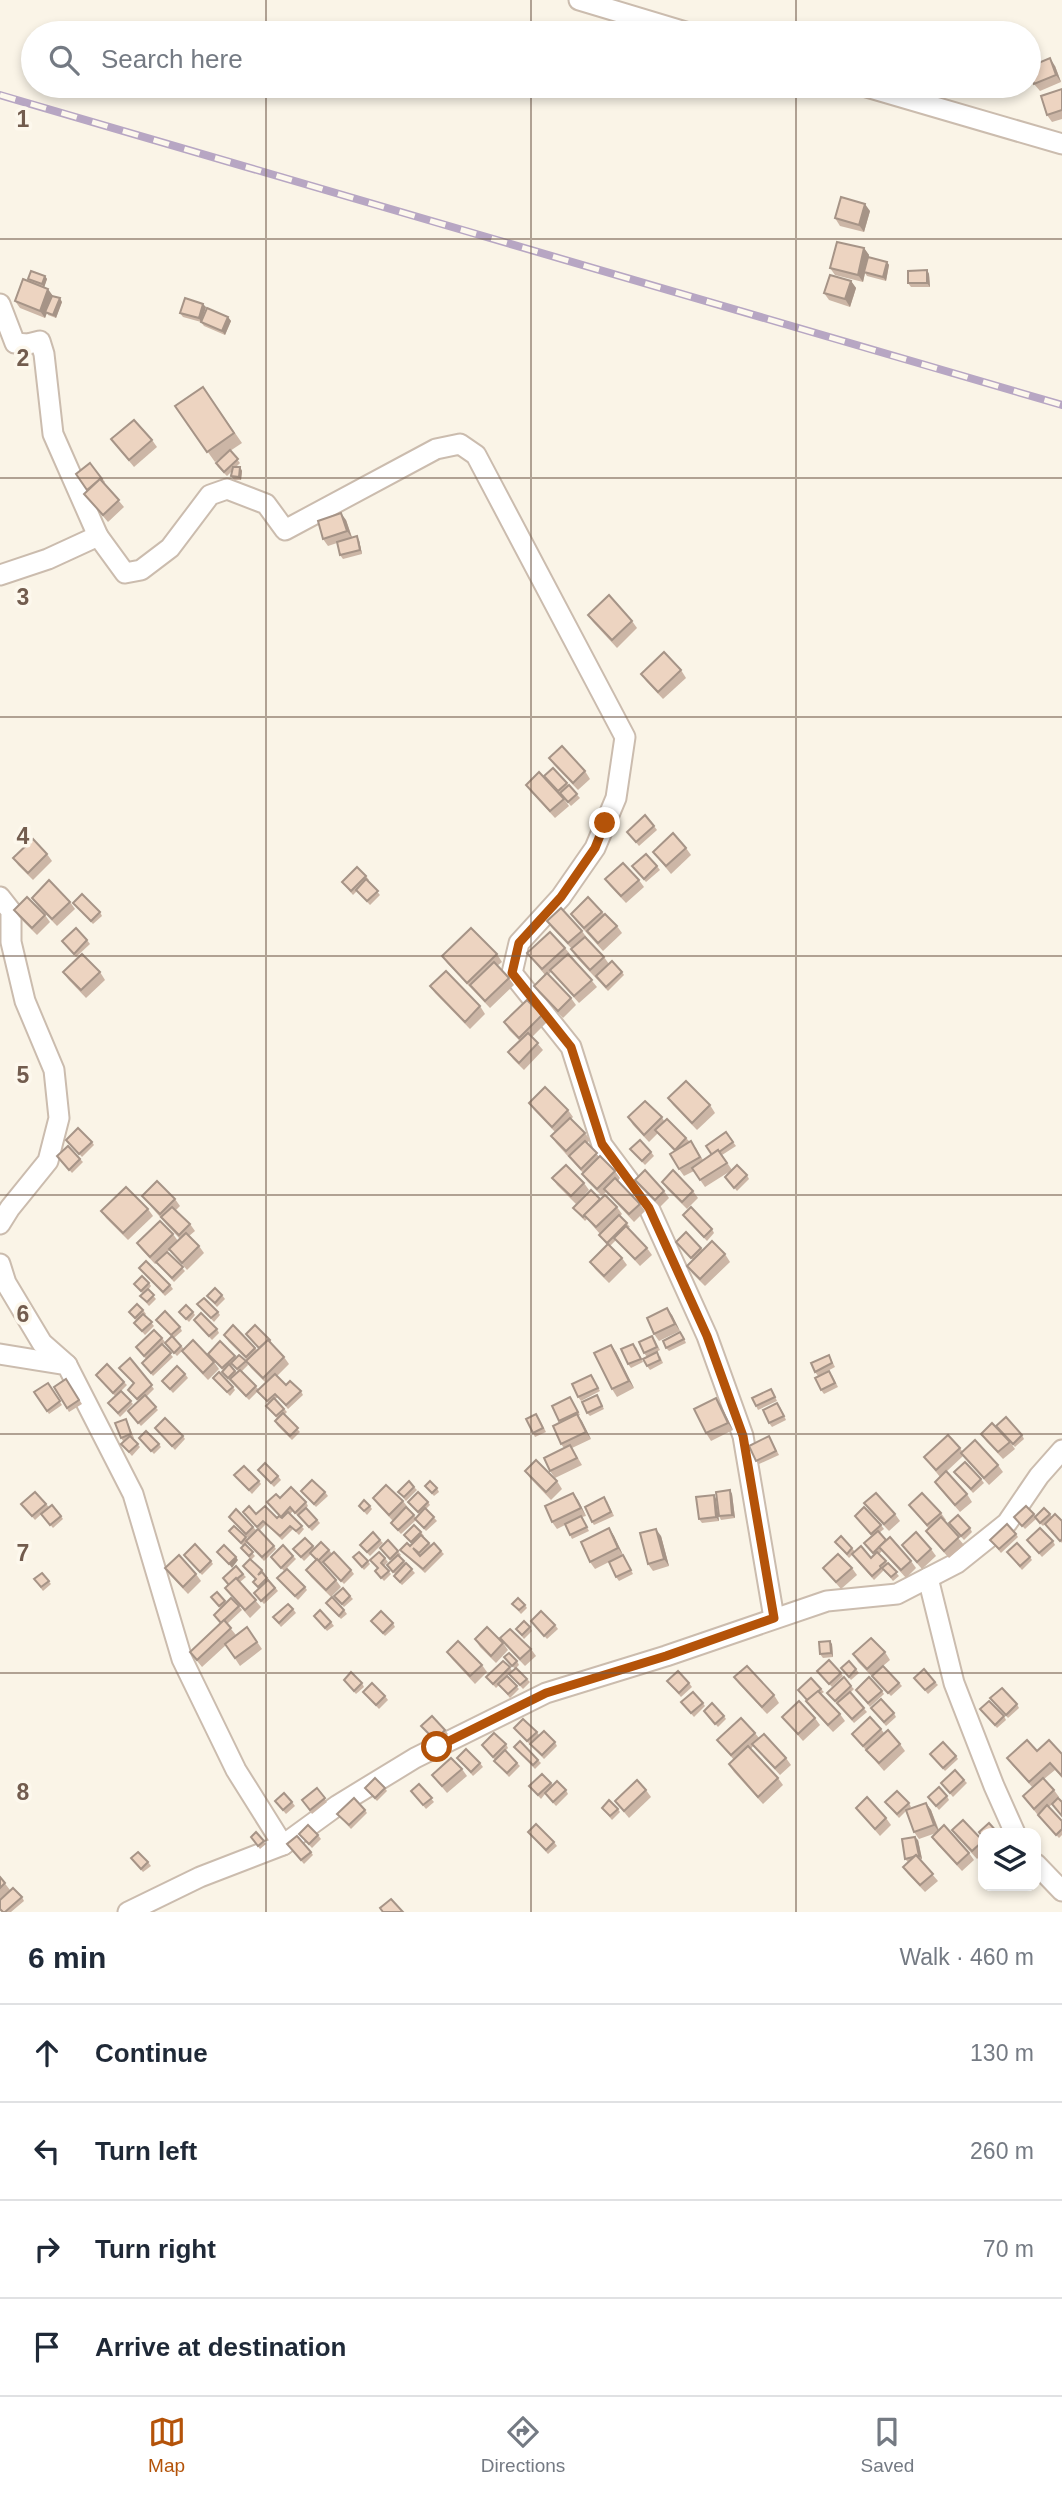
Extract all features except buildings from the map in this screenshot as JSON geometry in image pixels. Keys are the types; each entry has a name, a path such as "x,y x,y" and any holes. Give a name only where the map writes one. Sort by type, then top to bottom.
{"street":[{"path":"579,0 649,21"},
{"path":"904,98 1062,144"},
{"path":"0,304 15,343 40,341 44,354 53,434 98,536 125,573 141,570 170,548 210,495 227,489 266,504 285,530 436,449 460,444 476,455 625,737 616,797 595,848 561,897 519,943 512,973 571,1047 602,1144 649,1208 707,1336 743,1436 774,1618"},
{"path":"0,575 48,559 98,536"},
{"path":"0,897 11,911 11,942 25,1001 54,1070 59,1118 48,1161 0,1224"},
{"path":"0,1264 6,1283 42,1343 67,1365 133,1493 182,1659 236,1770 283,1845"},
{"path":"0,1354 67,1365"},
{"path":"128,1912 200,1877 283,1845 338,1805 415,1758 546,1693 666,1656 827,1601 897,1594 957,1563 1007,1523 1039,1476 1062,1450"},
{"path":"928,1578 954,1683 994,1786 1014,1828"},
{"path":"1041,1869 1062,1891"}],"railway":[{"path":"0,95 1062,405"}],"route":[{"path":"437,1747 546,1693 666,1656 774,1618 743,1436 707,1336 649,1208 602,1144 571,1047 512,973 519,943 561,897 595,848 605,823"}]}
